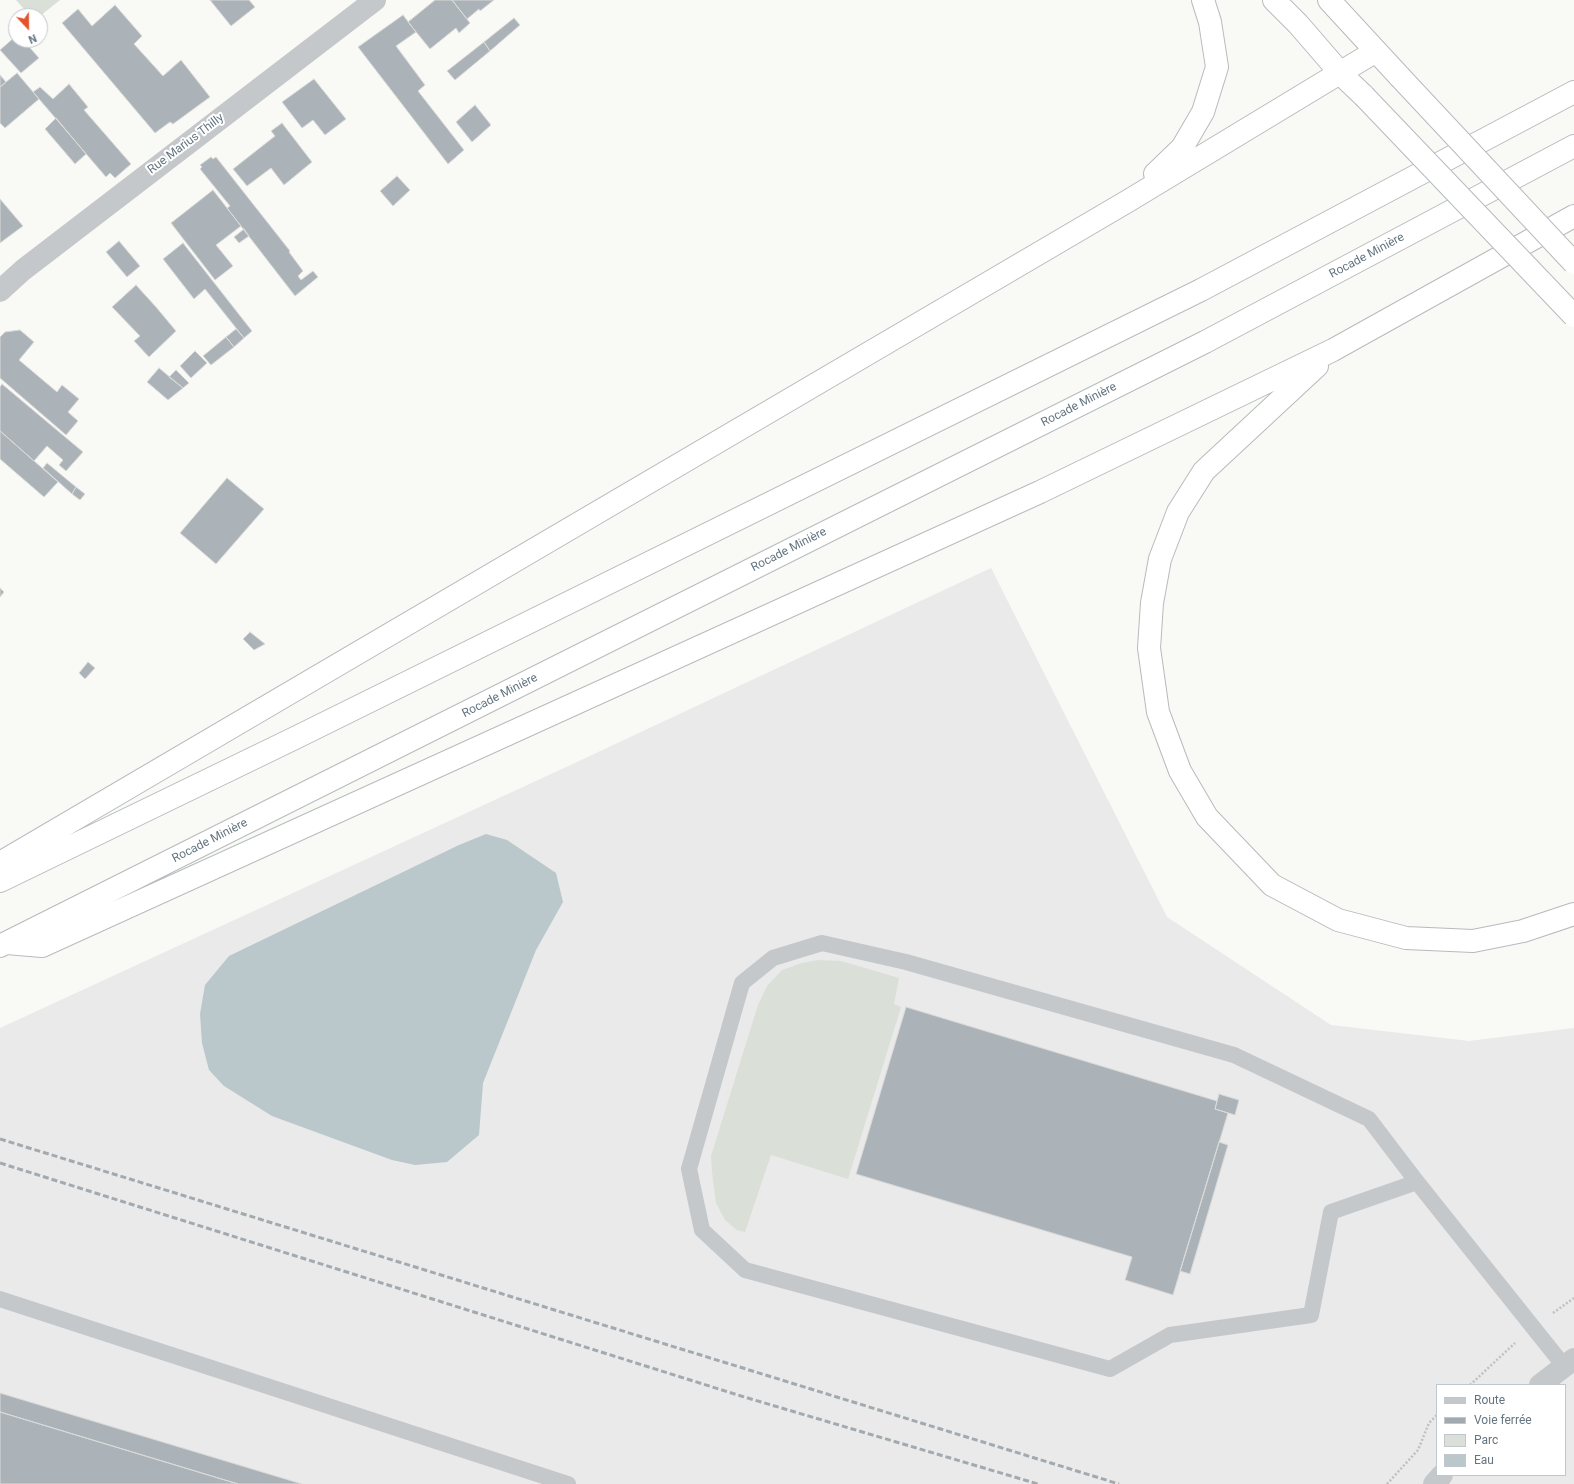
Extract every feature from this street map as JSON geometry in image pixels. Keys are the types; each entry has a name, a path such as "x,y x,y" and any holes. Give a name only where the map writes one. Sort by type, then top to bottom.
{"highway":[{"path":"1128,201 1182,148 1203,112 1217,67 1210,22 1203,0"},
{"path":"1274,0 1298,24 1340,72 1574,316"},
{"path":"1298,0 1298,24"},
{"path":"1329,0 1574,263"},
{"path":"0,863 1128,201 1376,51"},
{"path":"0,881 297,737 1201,290 1574,92"},
{"name":"Rocade Minière","path":"3,944 1206,342 1574,146"},
{"path":"3,944 42,946 1040,492 1333,350 1574,216"},
{"path":"1333,350 1204,471 1178,512 1160,559 1152,603 1149,648 1158,712 1180,771 1207,817 1272,886 1338,920 1406,938 1473,941 1523,931 1574,914"}],"street":[{"name":"Rue Marius Thilly","path":"0,291 29,265 364,3"},
{"path":"1541,1384 1569,1363"},
{"path":"1434,1484 1441,1476"}],"lane":[{"path":"1417,1182 1332,1212 1311,1314 1170,1335 1110,1368 745,1270 702,1230 689,1169 742,983 773,958 822,943 906,962 1234,1055 1369,1119 1417,1182 1569,1363"},
{"path":"0,1299 568,1484"}],"path":[{"path":"1387,1484 1418,1450 1429,1423 1436,1416"}],"shaded area":[{"path":"991,568 1167,917 1331,1025 1469,1041 1574,1028 1574,1484 0,1484 0,1028 562,769"}],"green space":[{"path":"16,0 60,0 48,10 48,8 23,8"},
{"path":"818,960 841,961 899,978 894,1004 901,1007 848,1179 771,1155 745,1232 737,1230 725,1220 716,1203 711,1156 758,1005 767,986 782,970 802,963"}],"water":[{"path":"486,834 507,840 556,873 563,902 536,950 483,1083 479,1135 447,1162 415,1165 392,1160 272,1116 224,1086 209,1070 202,1043 200,1014 205,985 229,956 459,845"}],"building":[{"path":"210,0 249,0 255,7 231,26"},
{"path":"435,0 452,0 470,23 459,33 456,28 430,49 408,22"},
{"path":"452,0 494,0 480,11 479,9 467,19"},
{"path":"115,5 142,36 134,44 163,76 181,60 210,97 173,124 170,122 155,133 62,23 78,9 92,26"},
{"path":"403,15 416,32 396,46 425,85 418,91 464,150 448,164 358,47"},
{"path":"514,18 520,25 490,51 484,42"},
{"path":"484,42 490,51 455,80 447,71"},
{"path":"8,43 8,48 30,48 39,58 21,73 0,50"},
{"path":"17,73 39,99 5,128 0,123 0,87"},
{"path":"0,75 6,82 0,87"},
{"path":"314,79 346,119 325,135 313,120 302,128 282,102"},
{"path":"69,84 88,107 84,110 131,164 115,178 110,173 106,177 33,92 40,87 53,99"},
{"path":"475,105 491,125 472,142 456,122"},
{"path":"56,118 86,154 75,164 45,129"},
{"path":"282,123 312,162 284,185 271,168 247,186 233,169 275,136 271,131"},
{"path":"211,157 213,159 216,157 290,251 289,252 303,271 298,276 301,280 313,271 318,277 295,296 227,208 230,206 200,169 202,167 200,165"},
{"path":"397,176 410,190 393,206 380,191"},
{"path":"213,190 241,226 216,245 233,266 215,280 171,223"},
{"path":"0,199 23,226 0,243"},
{"path":"244,229 249,236 239,243 234,237"},
{"path":"119,241 140,266 127,277 106,252"},
{"path":"183,243 252,331 244,338 205,289 194,299 163,259"},
{"path":"136,285 176,331 149,357 134,341 140,336 112,307"},
{"path":"236,329 244,338 234,347 226,337"},
{"path":"20,330 34,342 19,360 57,392 62,385 79,399 68,412 78,421 66,435 0,378 0,337 5,332"},
{"path":"226,337 234,347 211,365 203,356"},
{"path":"195,351 207,363 191,378 180,366"},
{"path":"159,368 183,388 168,400 147,382"},
{"path":"176,370 189,383 183,388 169,377"},
{"path":"2,384 83,452 66,471 59,465 63,460 47,446 34,461 0,431 0,387"},
{"path":"0,431 58,482 44,497 0,459"},
{"path":"47,463 76,487 72,494 43,468"},
{"path":"227,478 264,509 216,564 180,533"},
{"path":"76,487 85,494 80,500 72,494"},
{"path":"0,588 4,592 0,597"},
{"path":"250,632 265,644 254,650 243,639"},
{"path":"88,662 95,668 85,679 79,673"},
{"path":"906,1007 1217,1101 1215,1109 1228,1113 1173,1295 1125,1280 1132,1257 856,1174"},
{"path":"1219,1094 1239,1100 1235,1115 1215,1109"},
{"path":"1219,1142 1228,1145 1190,1274 1180,1271"},
{"path":"0,1393 302,1484 238,1484 0,1412"},
{"path":"0,1412 238,1484 0,1484"}],"railway":[{"path":"0,1139 1119,1484"},
{"path":"0,1163 741,1396 1038,1484"}]}
